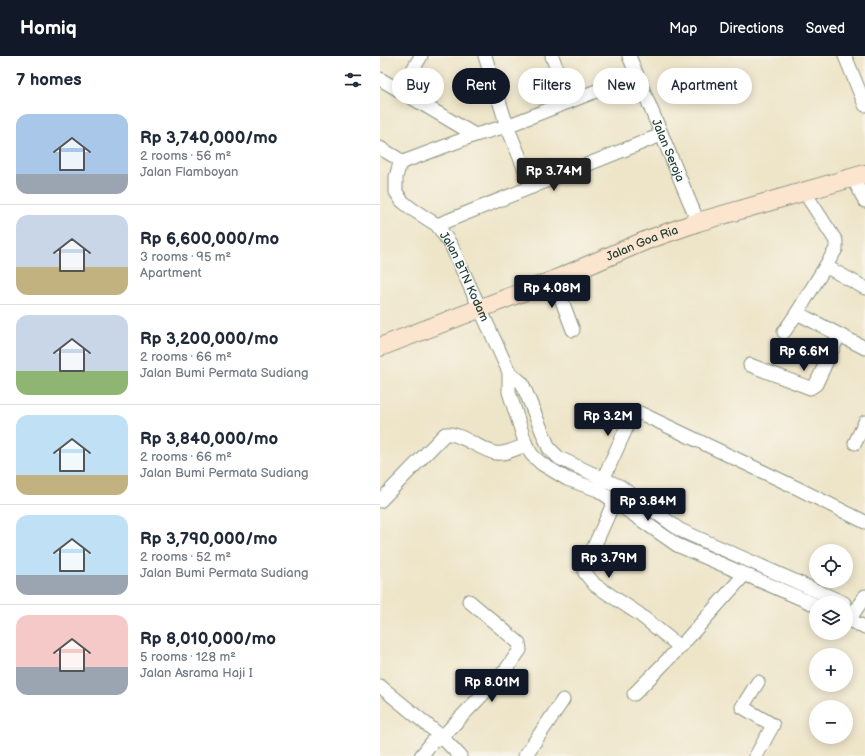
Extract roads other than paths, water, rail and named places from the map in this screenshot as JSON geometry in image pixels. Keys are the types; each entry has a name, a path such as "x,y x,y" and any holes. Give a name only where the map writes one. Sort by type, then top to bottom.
{"main road":[{"name":"Jalan Goa Ria","path":"380,347 480,307 554,280 647,240 698,222 805,193 859,176"}],"street":[{"path":"414,68 421,56"},
{"path":"485,56 507,126 532,187"},
{"path":"552,56 556,68"},
{"name":"Jalan Seroja","path":"629,56 634,68"},
{"path":"845,56 865,105"},
{"path":"380,79 392,86"},
{"path":"422,104 475,135"},
{"path":"380,148 396,159 507,126 564,104"},
{"name":"Jalan Seroja","path":"648,104 698,222"},
{"path":"437,225 661,136"},
{"name":"Jalan BTN Kodam","path":"396,159 396,192 402,201 437,225 451,245 509,372"},
{"path":"859,176 865,201"},
{"path":"784,332 827,267 836,249 836,241 805,193"},
{"path":"827,267 865,288"},
{"path":"554,280 572,330"},
{"path":"797,313 865,348"},
{"path":"750,366 810,388 816,384 839,335"},
{"path":"509,372 509,392 526,445 532,455 542,464 567,479 598,490 677,545 809,602"},
{"path":"509,372 522,383 549,448 559,458 583,471 603,478 621,488 680,530 828,596"},
{"path":"598,490 631,418 635,413 640,413 865,522"},
{"path":"855,443 865,422"},
{"path":"380,501 445,434 453,434 478,447 496,453 504,453 526,445"},
{"path":"621,488 613,501 586,567 585,573 595,585 639,614 680,647"},
{"path":"635,516 642,503"},
{"path":"634,694 680,647 745,574"},
{"path":"853,607 865,596"},
{"path":"420,756 430,744 442,737 505,671 520,650 519,643 469,602"},
{"path":"853,621 865,627"},
{"path":"756,756 773,725 742,707 758,682"},
{"path":"380,686 442,737 460,756"},
{"path":"525,756 563,700"}]}
